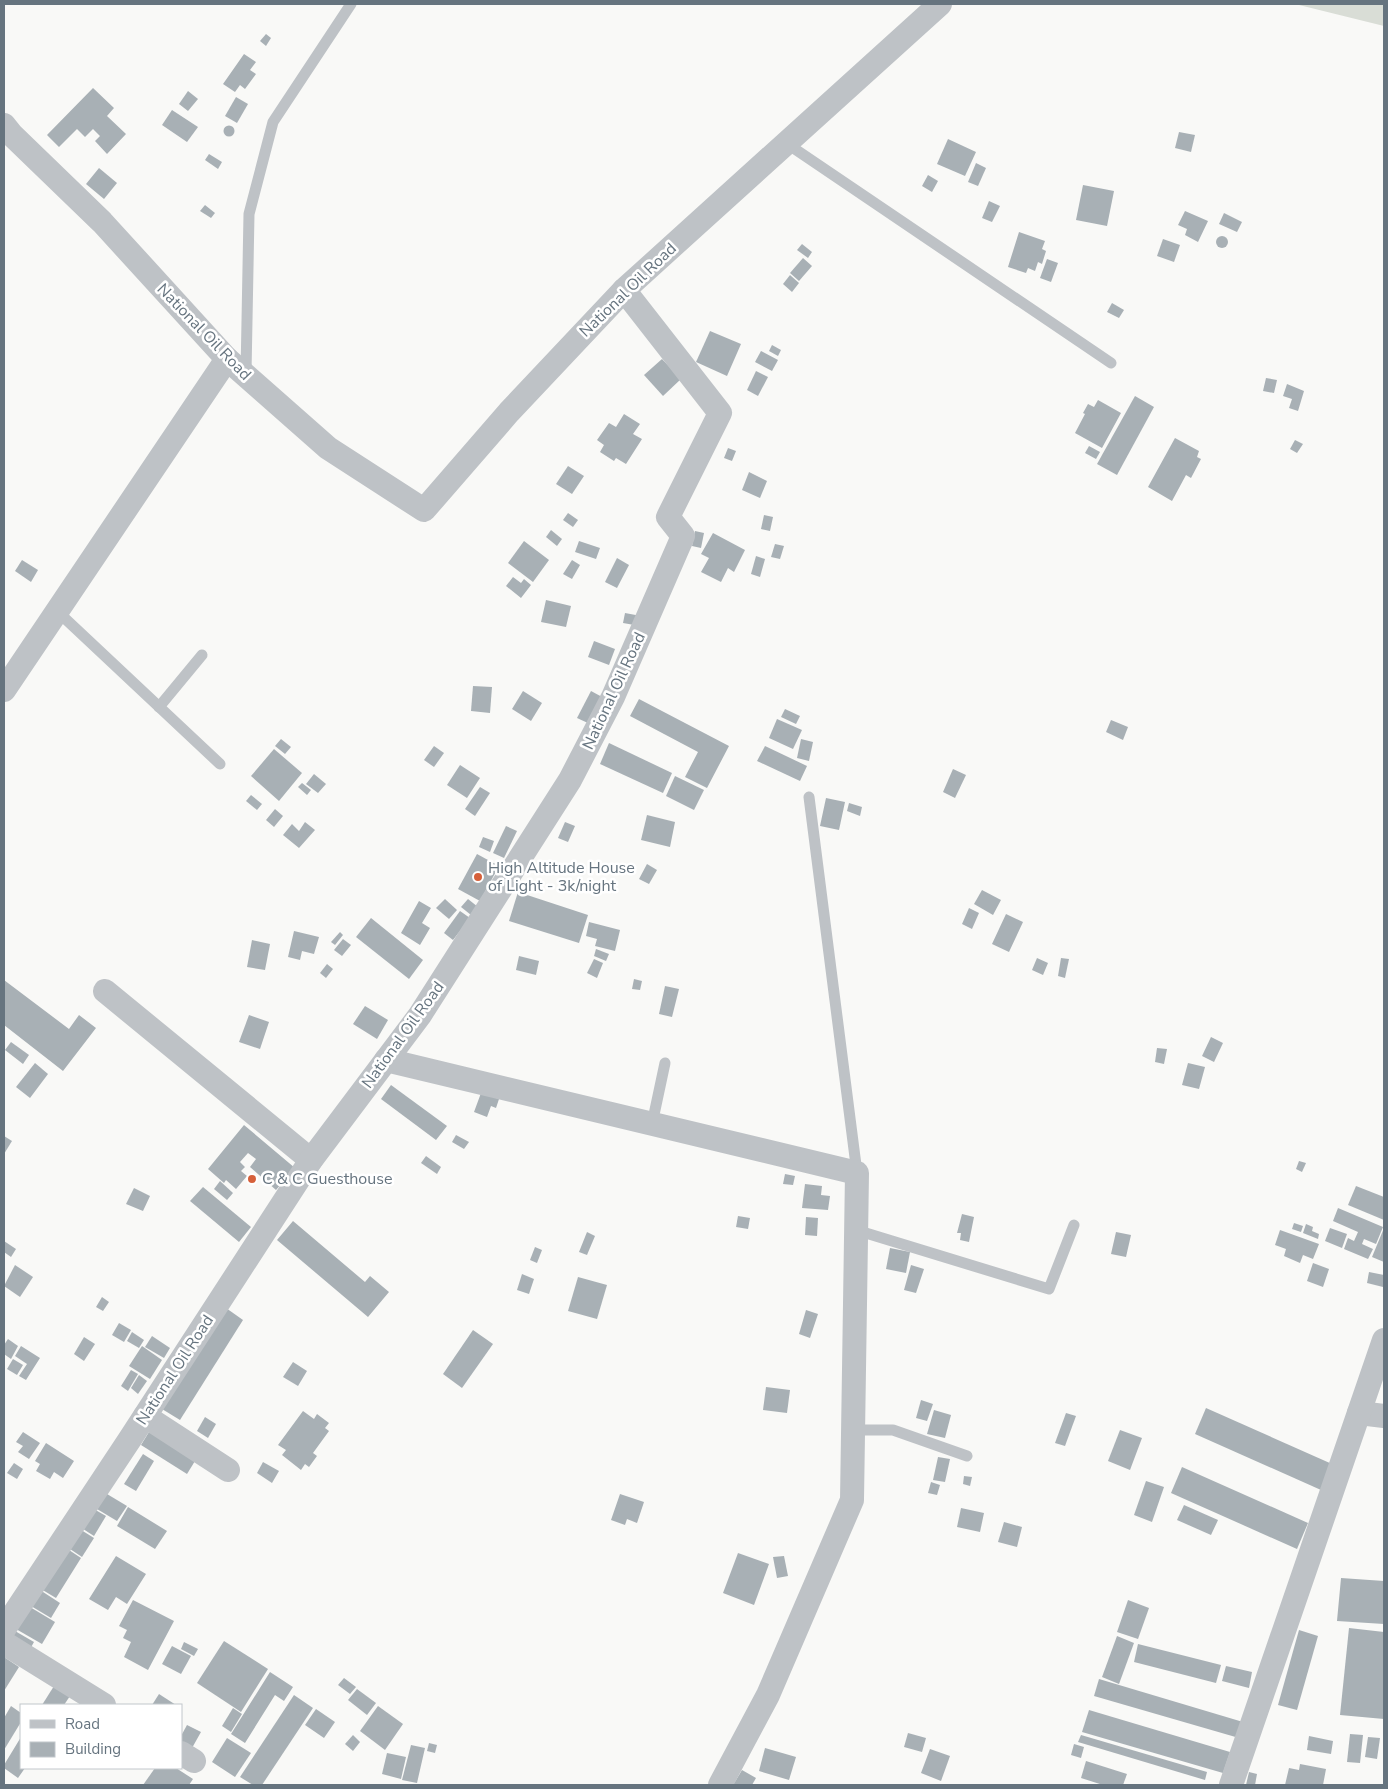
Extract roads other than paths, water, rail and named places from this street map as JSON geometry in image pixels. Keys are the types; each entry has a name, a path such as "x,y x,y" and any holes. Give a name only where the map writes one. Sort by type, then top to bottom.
{"street":[{"name":"National Oil Road","path":"4,125 102,222 213,346 227,359 328,448 424,510 509,412 624,290 940,4"},
{"name":"National Oil Road","path":"4,1628 145,1416 311,1160 420,1015 570,780 614,697 683,536 668,516 720,412 624,290"},
{"path":"4,690 227,359"},
{"path":"104,992 311,1160"},
{"path":"386,1060 857,1173 852,1500 768,1695 720,1785"},
{"path":"1231,1785 1384,1340"},
{"path":"1359,1413 1384,1416"},
{"path":"145,1416 228,1470"},
{"path":"4,1642 102,1704"}],"lane":[{"path":"246,376 249,214 273,122 351,4"},
{"path":"786,144 1111,363"},
{"path":"57,611 220,764"},
{"path":"160,707 202,655"},
{"path":"809,797 857,1173"},
{"path":"652,1124 665,1063"},
{"path":"856,1230 1049,1289 1074,1225"},
{"path":"853,1430 893,1430 967,1456"}],"place":[{"name":"High Altitude House of Light - 3k/night","path":"478,877"},
{"name":"C & C Guesthouse","path":"252,1179"}]}
